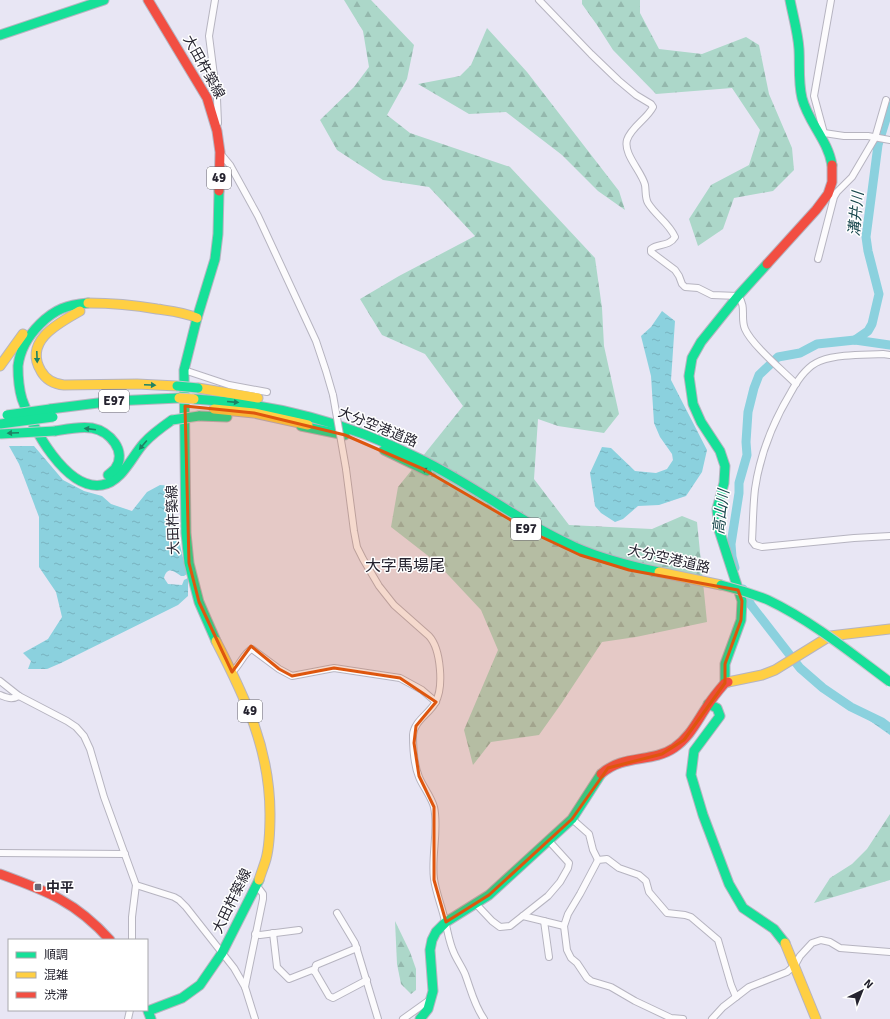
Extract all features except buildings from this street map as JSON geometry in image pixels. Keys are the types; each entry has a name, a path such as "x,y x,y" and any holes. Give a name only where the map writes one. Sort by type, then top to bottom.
{"main road":[{"path":"0,35 104,0"},
{"name":"大田杵築線","path":"148,0 189,65 207,98 217,131 220,152 218,234 215,259 197,318 184,370 186,533 189,563 199,602 251,714 262,747 270,795 270,833 266,859 258,886 222,953 200,985 182,998 148,1013"},
{"path":"725,683 725,664 741,620 742,601 719,530 717,509 724,483 725,466 720,451 701,422 693,404 690,376 692,358 701,342 738,296 828,202 833,170 831,158 823,136 811,120 802,100 799,82 799,48 790,0"},
{"path":"197,318 187,312 113,304 77,307 55,311 31,333 22,347 19,366 19,387 26,408 43,442 64,469 75,480 83,484 100,486 110,482 120,474 143,444 155,432 172,420 181,418 199,416 266,420 344,435"},
{"path":"0,366 24,331 38,316 62,306 77,307"},
{"path":"77,307 44,335 38,345 35,354 37,365 43,374 51,381 69,385 137,384 177,386 254,397 316,413 350,425 412,454"},
{"path":"0,434 55,431 79,428 93,428 104,432 116,443 120,453 116,468 102,480 88,480 80,477 70,469 49,445 29,406 23,384 25,355 35,334 54,319 67,314 77,307"},
{"name":"大分空港道路","path":"0,424 102,402 147,399 194,403 245,403 293,412 362,433 412,454 445,471 541,530 575,547 612,560 721,585 773,603 835,641 890,682"},
{"name":"大分空港道路","path":"194,403 277,417 344,435 386,451 423,469 533,533 580,555 629,570 721,585"},
{"name":"大分空港道路","path":"0,416 52,413"},
{"path":"420,1019 428,1009 433,991 430,950 432,940 436,932 446,922 489,895 549,841 572,819 600,775 608,768 618,763 662,754 672,749 684,740 693,730 708,704 725,683 762,675 785,664 830,636 890,628"},
{"path":"708,704 717,708 720,716 694,751 691,776 703,815 729,884 743,908 774,929 784,941 816,1019"},
{"path":"0,874 46,891 70,903 99,927 109,939"}],"street":[{"path":"215,0 209,36 218,118 217,131"},
{"path":"539,0 618,80 653,107 651,112 634,130 626,142 628,151 645,185 648,203 667,225 674,237 673,240 666,244 654,246 651,249 651,252 676,270 682,284 685,287 698,288 712,295 738,296 743,305 745,328 759,347 796,384"},
{"path":"831,0 814,96 823,136 868,136 890,140"},
{"path":"818,258 828,202 852,177 875,138 886,100"},
{"path":"220,152 230,165 258,216 313,334 326,371 333,395 346,469 357,547 379,586 394,605 433,641 437,652 440,672 439,692 436,702 427,714 418,721 413,733 414,743 419,776 434,807 434,880 446,922 448,939 465,974 478,1010 484,1019"},
{"path":"890,355 846,356 819,361 805,373 796,384 781,409 772,429 758,470 755,490 752,541 755,545 762,548 890,536"},
{"path":"184,370 230,385 267,392"},
{"path":"232,672 238,668 248,650 252,649 279,669 292,676 334,668 400,678 422,690 436,702"},
{"path":"0,682 19,696 67,721 76,727 84,736 90,749 104,797 136,885 132,916 132,939"},
{"path":"0,695 14,699 19,696"},
{"path":"572,819 589,834 593,850 598,860"},
{"path":"476,904 492,921 500,927 510,926 548,896 560,882 568,868 569,863 549,841"},
{"path":"0,853 125,854"},
{"path":"598,860 607,859 619,868 639,875 646,881 649,892 667,913 684,915 691,918 715,936 718,940 736,997"},
{"path":"598,860 568,914 564,926 567,950 571,958 577,963 591,981 611,987 635,1001 671,1018 683,1019"},
{"path":"136,885 179,900 234,968 245,987 255,1019"},
{"path":"245,987 263,899 263,894 258,886"},
{"path":"337,913 357,948 368,980 378,1019"},
{"path":"523,916 564,926"},
{"path":"544,921 549,957"},
{"path":"255,934 260,935 299,930"},
{"path":"273,933 277,967 289,979 314,971"},
{"path":"712,1019 723,1007 750,987 787,972 812,943 821,940 830,942 840,948 890,952"},
{"path":"314,971 316,965 321,962 357,948"},
{"path":"314,971 316,972 329,996 333,998 368,980"},
{"path":"403,1019 431,999"}],"highlighted area":[{"path":"185,406 254,413 345,435 423,469 533,533 580,555 629,570 738,590 742,601 741,620 725,664 725,683 684,740 662,754 608,768 572,819 489,895 446,922 434,880 434,807 419,776 414,743 416,726 436,702 400,678 334,668 292,676 279,669 251,646 232,672 199,602 189,563"}],"green space":[{"path":"344,0 371,0 414,45 407,79 387,115 410,133 510,167 595,258 602,308 604,346 619,414 604,433 558,426 538,419 534,479 569,525 652,529 682,516 697,522 707,622 636,637 602,642 539,735 491,742 473,765 464,730 498,650 481,610 436,562 391,527 398,487 463,406 425,354 382,335 360,299 399,276 475,236 429,187 383,180 337,150 320,120 354,87 369,67 363,31"},
{"path":"582,0 640,0 640,13 659,49 702,54 746,37 759,45 769,94 792,148 794,170 773,191 734,198 723,229 698,246 689,219 711,185 749,165 760,130 732,88 656,94 613,50 582,4"},
{"path":"487,28 527,72 619,191 625,210 598,191 562,155 506,112 469,114 418,84 460,76 471,65"},
{"path":"890,814 890,880 814,903 830,878 852,864 867,849"},
{"path":"395,921 410,952 416,969 416,990 411,994 401,984 397,964"}],"water":[{"path":"662,311 675,321 671,380 707,450 702,472 686,496 659,505 638,506 623,519 615,522 601,513 595,506 590,473 602,447 611,448 635,471 656,473 667,469 673,460 672,454 660,437 654,423 651,376 641,336 651,327"},
{"path":"9,446 34,446 63,480 84,491 102,496 111,504 132,511 147,492 160,485 173,486 175,525 187,574 181,576 173,571 169,571 165,574 164,578 168,584 182,585 184,580 188,578 188,596 178,605 61,663 47,669 28,669 31,661 23,653 48,639 62,617 56,592 39,567 39,517 19,464"},
{"path":"854,709 879,717 890,724 890,735 863,716"}],"waterway":[{"name":"溝井川","path":"855,340 868,331 872,324 879,294 866,237 878,145 890,106"},
{"name":"高山川","path":"735,568 731,544 739,493 739,483 747,455 746,442 748,412 759,375 778,357 800,353 817,344 855,340 890,345"},
{"name":"高山川","path":"743,589 751,605 800,668 823,688 851,707 882,722 890,728"}],"traffic: fast":[{"path":"0,35 104,0"},
{"path":"790,0 797,31 802,98 805,107 826,147 832,165"},
{"path":"216,641 199,602 189,563 186,533 184,370 197,318 215,259 218,234 219,191"},
{"path":"725,683 725,664 741,620 742,601 719,530 717,509 724,483 725,466 720,451 701,422 693,404 689,376 692,358 701,342 738,296 767,264"},
{"path":"88,303 74,305 56,311 46,319 28,338 19,360 18,379 22,399 42,440 52,455 76,478 89,484 102,485 109,483 121,474 147,440 172,420"},
{"path":"177,386 198,388"},
{"path":"50,409 114,401 179,398"},
{"path":"194,399 224,401 282,410 338,425 365,435 393,446 440,469 536,527 575,547 617,562 659,572"},
{"path":"7,415 50,409"},
{"path":"199,416 227,417"},
{"path":"172,420 199,416"},
{"path":"0,424 53,417"},
{"path":"301,426 345,435"},
{"path":"55,431 87,427 105,433 115,443 119,455 115,469 108,475"},
{"path":"0,434 55,431"},
{"path":"384,450 427,471"},
{"path":"721,585 768,600 784,608 831,638 890,682"},
{"path":"708,704 717,708 720,716 694,751 691,775 703,815 729,884 743,908 774,929 785,943"},
{"path":"420,1019 428,1009 433,991 430,950 432,940 436,932 446,922 489,895 572,819 601,774"},
{"path":"151,1019 148,1011 182,998 200,985 222,953 259,880"}],"traffic: slow":[{"path":"88,303 140,306 187,314 197,318"},
{"path":"80,311 54,327 40,342 37,351 37,360 41,371 48,379 54,383 64,385 137,384 177,386"},
{"path":"0,366 23,334"},
{"path":"198,388 258,398"},
{"path":"179,398 194,399"},
{"path":"214,409 254,413 308,425"},
{"path":"659,572 721,585"},
{"path":"728,682 762,675 775,670 830,636 890,629"},
{"path":"216,641 246,703 261,745 266,767 269,790 270,836 266,859 259,880"},
{"path":"785,943 816,1019"}],"traffic: jam":[{"path":"148,0 207,98 217,131 220,152 219,191"},
{"path":"767,264 816,210 828,194 832,182 832,165"},
{"path":"601,774 610,768 628,761 665,753 680,744 689,734 714,696 725,683 728,682"},
{"path":"0,874 32,886 60,899 85,916 109,939"}],"place":[{"name":"中平","path":"38,887"}],"district":[{"name":"大字馬場尾","path":"405,566"}]}
